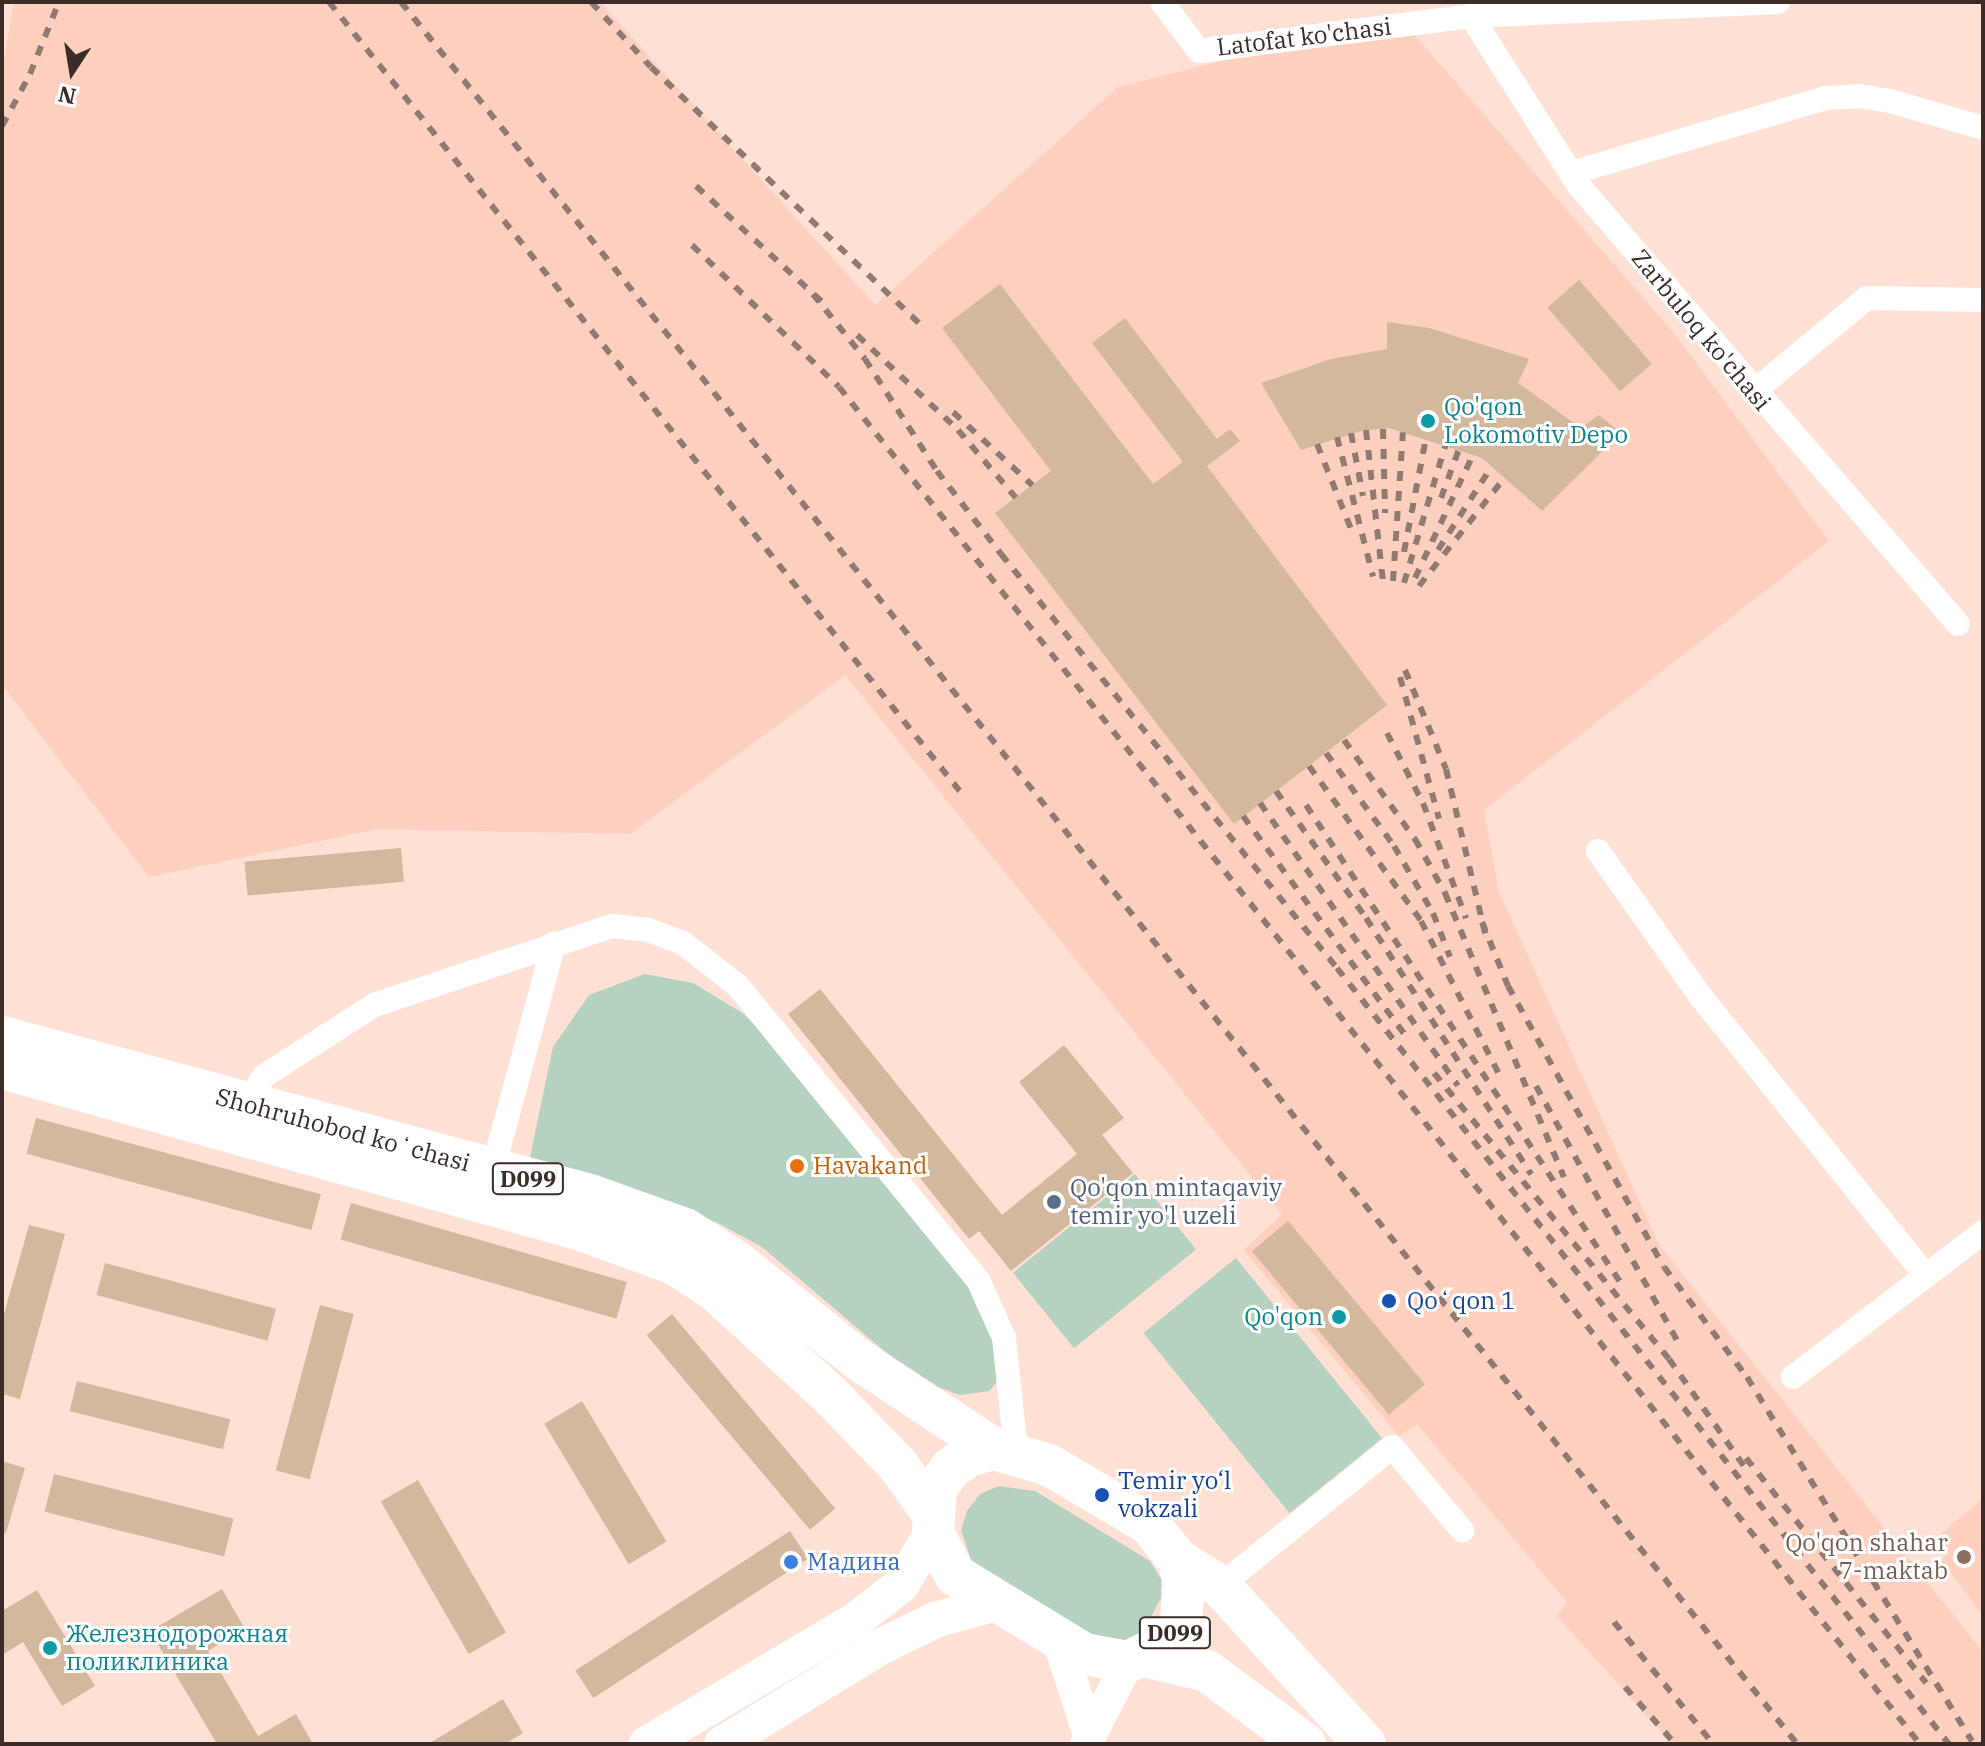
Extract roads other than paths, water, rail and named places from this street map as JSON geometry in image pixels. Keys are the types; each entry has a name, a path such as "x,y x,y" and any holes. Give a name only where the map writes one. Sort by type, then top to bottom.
{"highway":[{"name":"Shohruhobod koʻchasi","path":"2,1037 247,1104 488,1186 675,1264 716,1291 832,1397 897,1464 932,1522"},
{"name":"Shohruhobod koʻchasi","path":"2,1068 488,1186 590,1195 685,1229 737,1262 870,1368 1005,1451"},
{"name":"D099","path":"1005,1451 1049,1465 1149,1524 1178,1560 1220,1586 1365,1744"},
{"path":"932,1522 950,1469 970,1455 1005,1451"},
{"name":"D099","path":"932,1522 955,1575 1059,1642 1105,1660 1136,1659 1207,1671 1305,1744"},
{"name":"D099","path":"1136,1659 1170,1641 1181,1621 1184,1581 1178,1560"}],"main road":[{"path":"647,1744 856,1620 901,1585 932,1522"},
{"path":"722,1744 882,1646 935,1620 1007,1610"},
{"path":"1059,1642 1087,1738"},
{"path":"1087,1738 1136,1659"}],"street":[{"name":"Latofat ko'chasi","path":"1162,2 1199,51 1471,16"},
{"path":"1471,16 1523,9 1778,2"},
{"name":"Zarbuloq ko'chasi","path":"1471,16 1571,173 1753,392 1958,624"},
{"path":"1571,173 1826,98 1859,96 1890,101 1983,128"},
{"path":"1753,392 1867,298 1983,300"},
{"path":"1598,851 1701,997 1926,1276"},
{"path":"247,1104 264,1076 374,1005 612,926 648,930 712,961 738,986 979,1282 1004,1338 1005,1451"},
{"path":"488,1186 554,943"},
{"path":"1793,1377 1983,1232"},
{"path":"1220,1586 1392,1447 1462,1530"}],"railway":[{"path":"2,126 30,74 59,2"},
{"path":"329,2 963,795"},
{"path":"401,2 1797,1744"},
{"path":"591,2 651,67 922,326"},
{"path":"696,186 822,302"},
{"path":"692,245 839,387 1920,1744"},
{"path":"813,294 865,359 937,471 1001,554 1337,968 1949,1744"},
{"path":"857,335 958,430 1016,498"},
{"path":"953,412 1032,485"},
{"path":"1383,429 1385,513"},
{"path":"1366,430 1383,581"},
{"path":"1393,581 1403,432"},
{"path":"1351,433 1363,496"},
{"path":"1337,437 1373,576"},
{"path":"1404,552 1426,438"},
{"path":"1404,583 1446,443"},
{"path":"1317,444 1353,534"},
{"path":"1441,498 1459,449"},
{"path":"1415,578 1473,455"},
{"path":"1438,550 1492,466"},
{"path":"1419,586 1506,476"},
{"path":"1405,670 1446,769 1485,933"},
{"path":"1400,677 1439,819"},
{"path":"1387,733 1423,803 1466,918"},
{"path":"1344,740 1415,839 1445,893 1564,1177"},
{"path":"1326,753 1394,846 1433,913 1450,957"},
{"path":"1309,766 1421,921 1500,1076"},
{"path":"1276,791 1366,918 1531,1174"},
{"path":"1260,803 1458,1086"},
{"path":"1306,805 1622,1285"},
{"path":"1243,816 1407,1038"},
{"path":"1482,922 1508,986 1664,1267 1747,1377 1972,1741"},
{"path":"1434,1073 1669,1359 1748,1472"},
{"path":"1536,1086 1681,1348"},
{"path":"1746,1458 1926,1683"},
{"path":"1614,1622 1713,1744"},
{"path":"1625,1687 1675,1744"}],"place":[{"name":"Qo'qon Lokomotiv Depo","path":"1428,421"},
{"name":"Havakand","path":"797,1166"},
{"name":"Qo'qon mintaqaviy temir yo'l uzeli","path":"1054,1202"},
{"name":"Qoʻqon 1","path":"1389,1301"},
{"name":"Qo'qon","path":"1339,1317"},
{"name":"Temir yo‘l vokzali","path":"1102,1495"},
{"name":"Qo'qon shahar 7-maktab","path":"1964,1557"},
{"name":"Мадина","path":"791,1562"},
{"name":"Железнодорожная поликлиника","path":"50,1648"}]}
